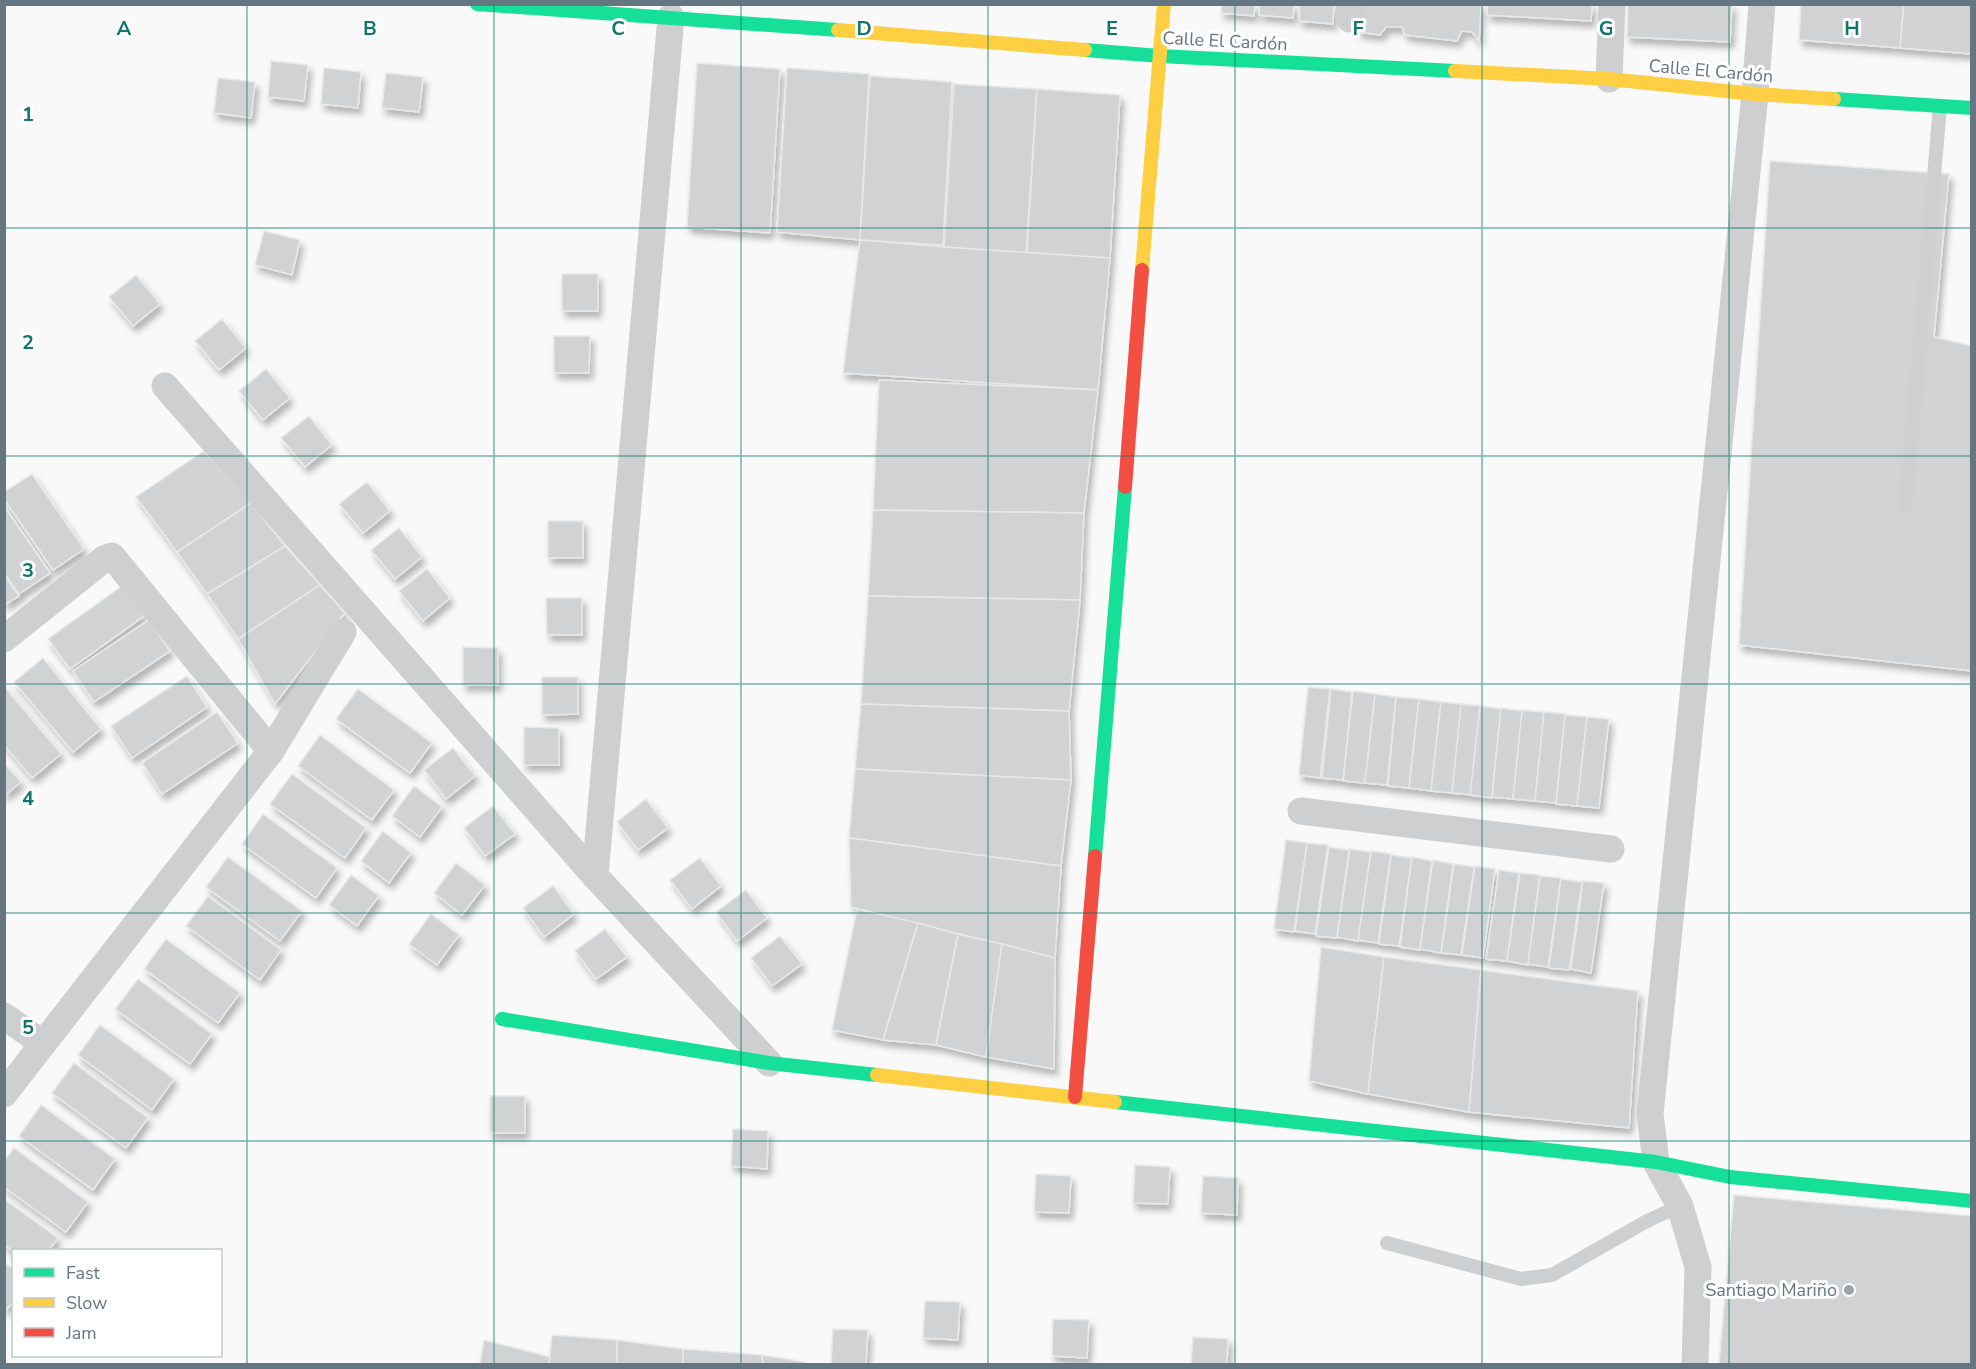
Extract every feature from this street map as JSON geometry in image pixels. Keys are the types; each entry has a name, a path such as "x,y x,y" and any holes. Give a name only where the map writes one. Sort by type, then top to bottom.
{"street":[{"name":"Calle El Cardón","path":"477,4 594,8 671,17 1160,56 1609,79 1755,94 1971,108"},
{"path":"1075,1097 1164,4"},
{"path":"1609,79 1612,4"},
{"path":"1695,1365 1698,1267 1680,1206 1656,1162 1650,1114 1755,94 1762,4"},
{"path":"595,876 671,17"},
{"path":"165,386 595,876 769,1063"},
{"path":"4,639 104,559 111,556 271,751"},
{"path":"4,1094 271,751 343,632"},
{"path":"1301,811 1611,849"},
{"path":"4,1016 42,1043"},
{"path":"502,1018 769,1063 1656,1162 1730,1178 1971,1201"}],"lane":[{"path":"1906,505 1940,106"},
{"path":"1388,1243 1521,1279 1552,1275 1647,1221 1680,1206"}],"building":[{"path":"1222,4 1255,4 1254,16 1221,13"},
{"path":"1260,4 1294,4 1293,18 1259,15"},
{"path":"1300,4 1334,4 1333,24 1299,21"},
{"path":"1361,4 1481,4 1479,41 1472,32 1462,31 1457,41 1405,35 1402,27 1386,27 1380,35 1358,32"},
{"path":"1488,4 1592,4 1591,21 1487,15"},
{"path":"1628,4 1732,5 1730,42 1627,37"},
{"path":"1801,4 1904,4 1900,48 1799,40"},
{"path":"1904,4 1972,4 1972,54 1900,48"},
{"path":"271,61 308,65 304,101 268,97"},
{"path":"697,63 780,69 770,233 687,227"},
{"path":"324,68 361,72 358,108 321,104"},
{"path":"787,68 869,74 860,240 777,232"},
{"path":"386,73 423,77 419,112 382,108"},
{"path":"870,76 952,82 943,245 860,240"},
{"path":"218,78 255,82 251,118 214,113"},
{"path":"954,84 1037,89 1026,253 944,247"},
{"path":"1037,89 1120,95 1110,258 1027,253"},
{"path":"1770,161 1949,174 1934,337 1972,346 1972,671 1739,645"},
{"path":"264,231 300,240 292,275 255,265"},
{"path":"860,240 1110,258 1098,390 843,373"},
{"path":"562,274 598,274 598,311 562,311"},
{"path":"136,275 160,304 133,326 109,297"},
{"path":"222,319 246,348 219,370 195,341"},
{"path":"554,336 590,336 589,373 554,373"},
{"path":"266,369 290,398 263,420 239,391"},
{"path":"879,380 1098,390 1084,513 873,510"},
{"path":"309,416 332,445 305,467 281,438"},
{"path":"204,451 251,503 177,552 136,497"},
{"path":"32,474 84,549 53,570 4,499 4,492"},
{"path":"367,482 390,511 363,533 339,504"},
{"path":"251,503 285,546 207,594 177,552"},
{"path":"4,506 50,573 19,594 4,573"},
{"path":"873,510 1084,513 1080,600 868,596"},
{"path":"548,521 583,521 583,558 548,558"},
{"path":"399,528 422,557 395,579 371,550"},
{"path":"285,546 320,585 238,639 207,594"},
{"path":"427,569 450,598 423,621 399,591"},
{"path":"4,575 19,596 4,605"},
{"path":"320,585 345,613 275,704 238,639"},
{"path":"122,586 144,616 70,669 48,639"},
{"path":"868,596 1080,600 1069,711 861,704"},
{"path":"546,598 582,598 582,635 547,635"},
{"path":"149,620 170,651 94,702 73,671"},
{"path":"463,647 498,648 498,685 463,685"},
{"path":"43,658 101,729 73,752 14,682"},
{"path":"187,676 207,707 132,758 111,726"},
{"path":"542,677 578,677 578,714 542,715"},
{"path":"4,686 61,754 32,778 4,745"},
{"path":"1308,687 1330,689 1320,778 1299,775"},
{"path":"358,689 432,743 410,773 336,719"},
{"path":"1331,689 1352,692 1343,780 1322,778"},
{"path":"1353,691 1375,694 1365,783 1343,781"},
{"path":"1375,694 1396,697 1387,785 1365,783"},
{"path":"1396,697 1419,699 1409,788 1388,786"},
{"path":"1419,699 1441,702 1431,791 1409,788"},
{"path":"1441,702 1462,704 1453,793 1431,791"},
{"path":"861,704 1069,711 1071,780 855,769"},
{"path":"1461,704 1483,706 1473,795 1452,793"},
{"path":"1480,706 1501,709 1492,798 1470,795"},
{"path":"1501,708 1523,711 1513,799 1492,797"},
{"path":"1522,710 1544,712 1535,801 1513,799"},
{"path":"217,712 238,743 162,794 142,763"},
{"path":"1544,712 1566,714 1556,803 1535,801"},
{"path":"1565,715 1587,717 1577,806 1556,804"},
{"path":"1587,717 1609,719 1599,808 1577,806"},
{"path":"524,727 559,728 559,765 524,765"},
{"path":"320,735 394,790 372,820 298,766"},
{"path":"453,748 475,776 446,799 424,770"},
{"path":"4,763 21,782 4,796"},
{"path":"855,769 1071,780 1061,866 849,838"},
{"path":"292,774 366,828 345,858 270,804"},
{"path":"414,786 442,807 420,837 392,816"},
{"path":"646,799 668,828 638,850 617,822"},
{"path":"493,806 515,834 485,856 464,828"},
{"path":"263,814 337,868 316,898 242,844"},
{"path":"383,831 411,853 389,883 361,861"},
{"path":"849,838 1061,866 1055,958 851,907"},
{"path":"1286,840 1307,843 1294,932 1274,929"},
{"path":"1307,843 1328,845 1315,934 1295,931"},
{"path":"1329,847 1349,850 1337,938 1316,936"},
{"path":"1350,849 1371,852 1358,941 1337,937"},
{"path":"1371,851 1391,854 1378,943 1358,940"},
{"path":"1391,855 1412,858 1399,946 1379,944"},
{"path":"228,857 302,911 280,941 206,887"},
{"path":"1412,857 1432,861 1420,950 1400,947"},
{"path":"700,858 721,886 692,909 670,880"},
{"path":"1433,860 1453,864 1441,953 1420,949"},
{"path":"456,863 485,885 462,915 434,893"},
{"path":"1454,864 1474,867 1461,955 1441,953"},
{"path":"1475,866 1495,869 1483,958 1462,955"},
{"path":"1499,870 1519,873 1507,961 1486,959"},
{"path":"1520,873 1540,875 1528,965 1507,961"},
{"path":"351,875 379,896 357,926 329,905"},
{"path":"1540,876 1561,878 1548,967 1528,964"},
{"path":"1561,879 1582,882 1569,970 1549,968"},
{"path":"1583,881 1604,883 1591,973 1571,969"},
{"path":"553,886 574,914 544,937 523,908"},
{"path":"746,890 767,918 737,941 716,912"},
{"path":"208,896 281,950 260,980 186,926"},
{"path":"857,909 918,923 883,1040 832,1030"},
{"path":"431,914 459,935 437,965 409,944"},
{"path":"918,923 958,934 936,1045 883,1040"},
{"path":"605,929 627,957 596,979 575,951"},
{"path":"958,934 1002,944 986,1057 936,1045"},
{"path":"780,936 802,964 772,986 751,958"},
{"path":"166,939 240,993 218,1023 144,969"},
{"path":"1002,944 1055,958 1054,1069 986,1057"},
{"path":"1321,947 1384,957 1368,1094 1309,1081"},
{"path":"1384,957 1481,970 1469,1112 1368,1094"},
{"path":"1481,970 1638,991 1629,1128 1469,1112"},
{"path":"138,979 212,1034 190,1064 115,1009"},
{"path":"100,1025 174,1079 152,1110 78,1055"},
{"path":"74,1063 148,1118 126,1148 52,1093"},
{"path":"490,1096 525,1096 525,1133 490,1133"},
{"path":"41,1105 115,1159 93,1190 19,1136"},
{"path":"733,1129 768,1131 767,1169 731,1166"},
{"path":"14,1148 88,1202 66,1232 4,1187 4,1161"},
{"path":"1135,1165 1170,1167 1168,1204 1133,1203"},
{"path":"1036,1174 1071,1176 1069,1213 1034,1212"},
{"path":"1203,1176 1238,1178 1237,1215 1201,1213"},
{"name":"Santiago Mariño","path":"1734,1195 1972,1216 1972,1364 1719,1364"},
{"path":"4,1199 58,1238 50,1249 12,1250 4,1245"},
{"path":"4,1263 12,1268 12,1302 6,1310 4,1309"},
{"path":"925,1301 960,1302 958,1340 923,1338"},
{"path":"1053,1319 1089,1320 1087,1358 1052,1356"},
{"path":"833,1329 868,1330 866,1364 831,1364"},
{"path":"552,1335 617,1340 617,1364 549,1364"},
{"path":"1193,1337 1228,1339 1227,1364 1191,1364"},
{"path":"484,1340 550,1357 549,1364 480,1364"},
{"path":"617,1340 683,1349 683,1364 617,1364"},
{"path":"683,1349 762,1355 763,1364 683,1364"},
{"path":"762,1355 804,1362 804,1364 763,1364"}],"traffic: fast":[{"path":"477,4 838,30"},
{"path":"1085,50 1455,71"},
{"path":"1834,99 1972,108"},
{"path":"1095,856 1125,487"},
{"path":"502,1019 769,1063 877,1075"},
{"path":"1115,1102 1656,1162 1730,1177 1972,1201"}],"traffic: slow":[{"path":"1142,270 1164,4"},
{"path":"838,30 1085,50"},
{"path":"1455,71 1609,79 1755,94 1834,99"},
{"path":"877,1075 1115,1102"}],"traffic: jam":[{"path":"1125,487 1142,270"},
{"path":"1075,1097 1095,856"}],"place":[{"name":"Santiago Mariño","path":"1849,1290"}]}
